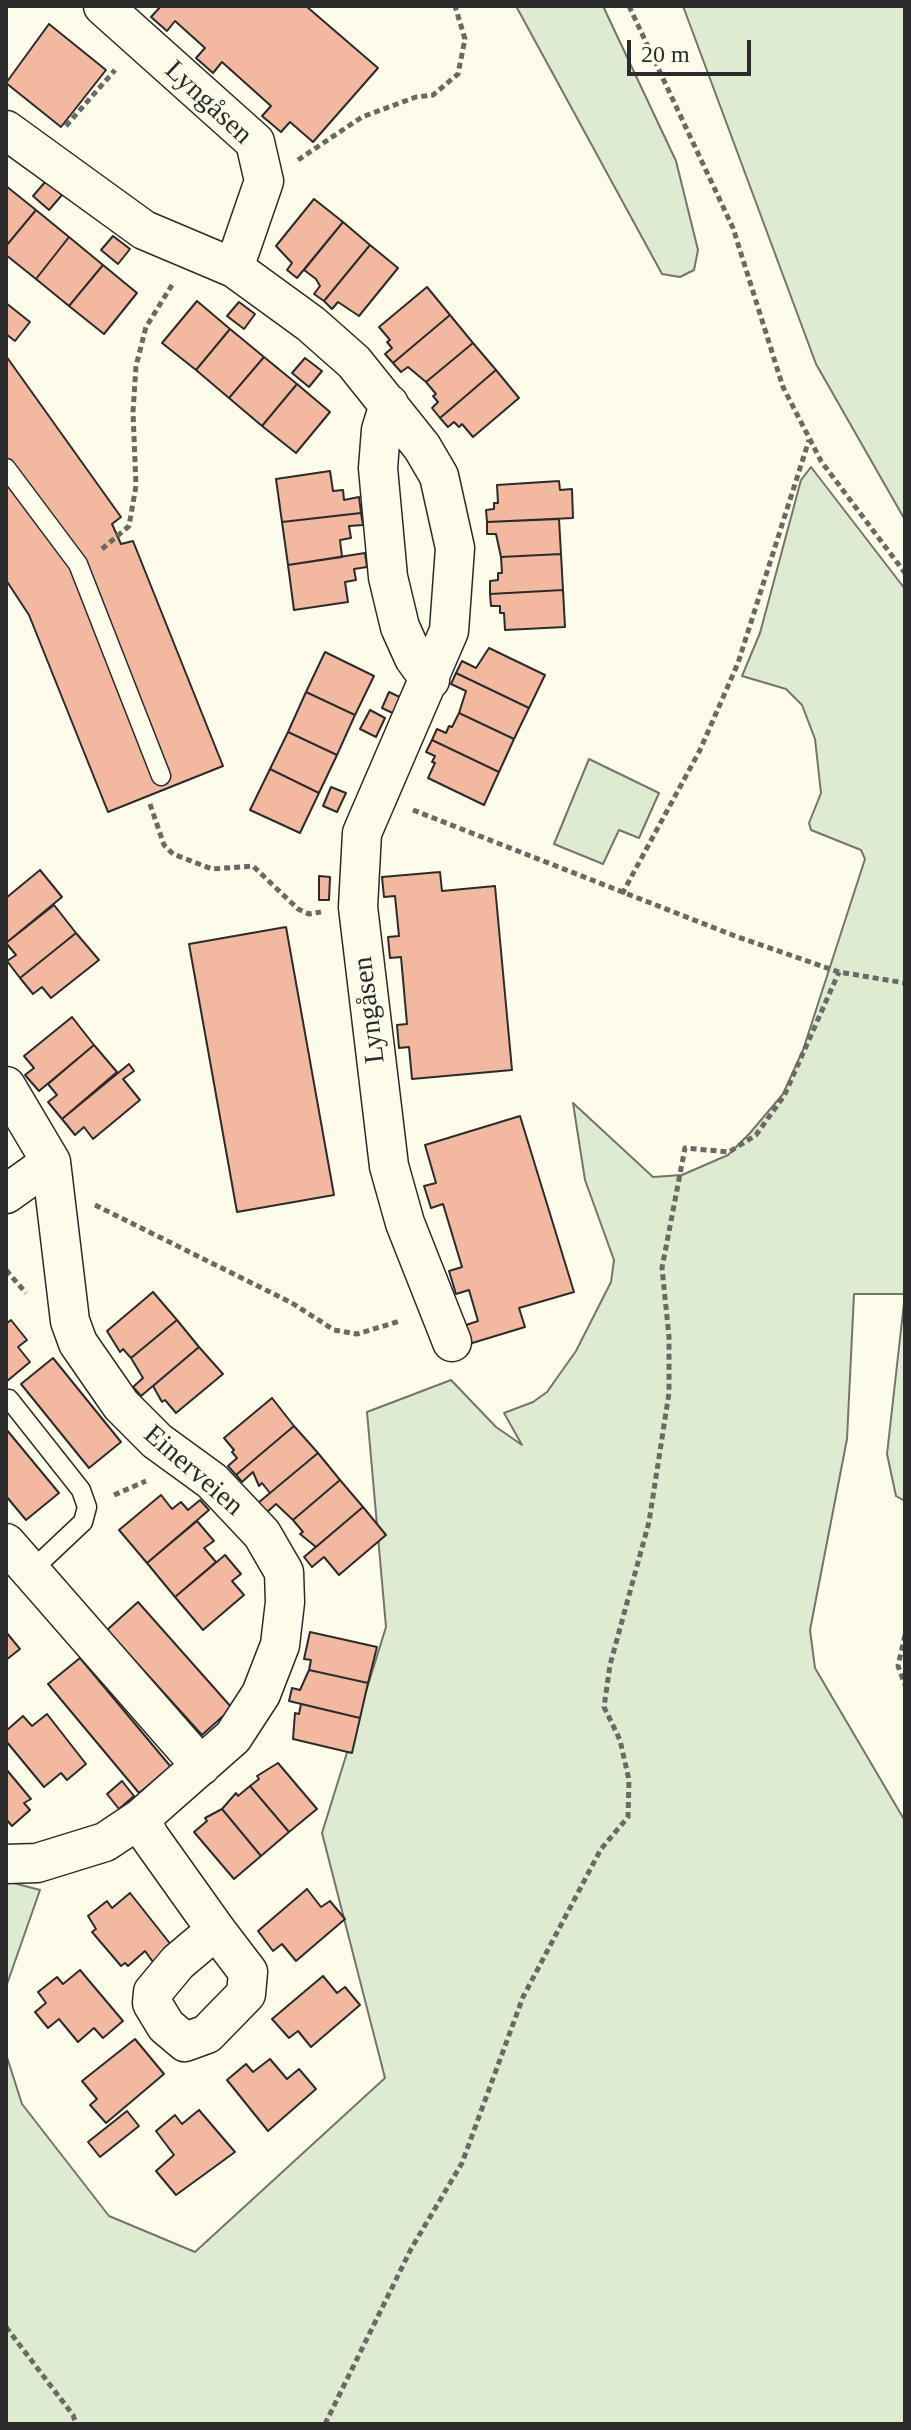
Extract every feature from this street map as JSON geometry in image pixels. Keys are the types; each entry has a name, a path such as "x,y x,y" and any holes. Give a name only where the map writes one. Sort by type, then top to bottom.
{"street":[{"name":"Lyngåsen","path":"103,6 255,142 264,181 234,268"},
{"name":"Lyngåsen","path":"6,130 144,230 192,253 234,268 311,324 354,362 422,447 439,476 455,548 449,631 430,680 376,794 362,833 358,907 389,1166 405,1223 452,1342"},
{"path":"389,404 381,430 378,468 388,577 400,627 414,658 430,680"},
{"name":"Einerveien","path":"6,1086 52,1173 70,1321 78,1343 121,1405 157,1441 212,1481 262,1534 284,1572 280,1645 261,1694 233,1737 141,1818 105,1842 37,1863 6,1864"},
{"path":"6,1194 52,1173"},
{"path":"6,1543 201,1766"},
{"path":"141,1818 149,1836 216,1930"}],"lane":[{"path":"6,468 78,564 161,776"},
{"path":"9,1399 81,1490 87,1507 83,1522 31,1571"}],"path":[{"path":"264,181 278,176 318,144 362,117 433,95 458,74 465,39 455,6"},
{"path":"629,6 733,228 783,387 809,439 846,496 905,573"},
{"path":"41,153 141,42"},
{"path":"78,564 113,542 129,526 136,486 133,412 136,366 146,327 192,253"},
{"path":"622,894 700,750 738,663 809,439"},
{"path":"161,776 148,795 155,825 164,845 173,854 212,869 253,866 285,896"},
{"path":"376,794 622,894 839,972 905,983"},
{"path":"325,2424 411,2249 462,2163 523,1997 601,1849 628,1817 629,1780 620,1740 604,1707 610,1665 649,1522 669,1393 669,1337 662,1268 685,1148 729,1152 756,1135 784,1096 839,972"},
{"path":"52,1173 278,1296 334,1330 357,1334 406,1319"},
{"path":"87,1507 149,1480 178,1456"},
{"path":"905,1635 898,1666 905,1685"},
{"path":"6,2327 73,2415 76,2424"}],"green space":[{"path":"516,6 603,6 676,161 698,250 694,270 680,277 662,274"},
{"path":"683,6 905,6 905,520 816,364"},
{"path":"811,467 905,589 905,1294 854,1294 847,1439 810,1630 815,1668 905,1821 905,2424 6,2424 6,2054 22,2104 109,2216 195,2252 385,2078 322,1833 386,1627 367,1412 451,1380 496,1427 522,1445 504,1413 533,1402 547,1392 576,1351 611,1282 614,1260 585,1180 573,1103 653,1177 682,1175 728,1155 783,1094 803,1050 865,859 861,850 811,830 809,823 821,793 815,739 802,705 786,689 742,676 760,633 801,480"},
{"path":"589,759 659,793 639,838 619,830 603,864 554,844"},
{"path":"905,1294 905,1501 896,1496 887,1454"},
{"path":"6,1881 40,1890 6,1987"}],"building":[{"path":"161,6 306,6 378,68 313,142 290,122 281,132 262,116 271,106 222,62 213,73 196,58 205,48 175,21 167,31 151,17"},
{"path":"49,24 106,70 61,127 6,83"},
{"path":"46,181 62,195 49,210 33,196"},
{"path":"6,186 36,210 6,246"},
{"path":"314,199 343,222 297,278 287,270 292,263 276,246"},
{"path":"36,210 69,237 36,279 6,255 6,246"},
{"path":"343,222 370,245 324,301 314,294 320,286 316,279 304,270"},
{"path":"113,236 130,249 118,264 101,250"},
{"path":"69,237 103,265 69,306 36,279"},
{"path":"370,245 398,268 359,316 338,302 332,309 324,301"},
{"path":"103,265 137,293 104,334 69,306"},
{"path":"427,287 450,315 393,363 385,354 392,348 387,342 390,340 379,327"},
{"path":"197,301 230,329 196,370 162,343"},
{"path":"239,302 255,314 244,329 227,316"},
{"path":"6,303 30,322 15,341 6,334"},
{"path":"450,315 473,343 426,382 408,367 401,372 393,363"},
{"path":"230,329 264,357 229,398 196,370"},
{"path":"473,343 496,370 440,418 432,408 438,402 433,396 436,394 426,382"},
{"path":"6,356 121,517 112,524 121,544 133,541 223,766 108,812 29,615 6,580"},
{"path":"264,357 297,384 262,426 229,398"},
{"path":"305,358 322,371 309,387 292,373"},
{"path":"496,370 519,398 473,437 462,424 459,427 454,422 448,427 440,418"},
{"path":"297,384 330,412 296,453 262,426"},
{"path":"330,471 333,491 343,490 344,500 359,497 361,513 282,522 276,479"},
{"path":"559,481 560,490 572,489 573,518 487,522 486,510 494,509 494,503 498,503 497,485"},
{"path":"361,513 363,525 349,526 351,538 340,540 342,557 288,565 282,522"},
{"path":"559,519 561,554 501,557 496,534 487,534 487,522"},
{"path":"365,553 367,567 354,569 356,580 345,582 348,602 294,610 288,565"},
{"path":"561,554 563,590 490,594 490,581 498,580 498,573 502,573 501,557"},
{"path":"563,590 565,627 505,630 504,613 500,613 500,606 491,606 490,594"},
{"path":"489,648 545,675 529,708 456,673 462,661 476,668"},
{"path":"325,652 374,676 355,715 306,692"},
{"path":"456,673 529,708 514,739 459,713 466,691 451,684"},
{"path":"306,692 355,715 337,755 288,732"},
{"path":"389,692 404,699 397,715 382,708"},
{"path":"370,710 385,718 376,737 360,729"},
{"path":"459,713 514,739 499,772 432,740 437,729 446,733 449,726 452,727"},
{"path":"288,732 337,755 319,793 270,769"},
{"path":"432,740 499,772 484,805 428,778 435,763 432,762 435,756 426,752"},
{"path":"270,769 319,793 300,833 250,810"},
{"path":"331,787 346,793 337,812 323,806"},
{"path":"40,870 62,897 6,943 6,898"},
{"path":"440,872 442,891 495,886 512,1070 412,1079 409,1047 399,1048 397,1025 407,1024 401,957 390,958 388,937 399,936 395,896 384,897 382,877"},
{"path":"319,876 330,877 329,900 319,900"},
{"path":"54,905 76,933 20,978 7,961 16,955 6,943"},
{"path":"286,927 334,1195 237,1212 189,944"},
{"path":"76,933 99,960 51,998 42,987 33,994 20,978"},
{"path":"72,1017 94,1045 39,1091 25,1075 34,1068 24,1056"},
{"path":"94,1045 117,1072 62,1119 48,1102 57,1095 48,1084"},
{"path":"129,1064 134,1071 123,1079 140,1100 93,1139 84,1127 75,1135 62,1119"},
{"path":"520,1116 574,1292 519,1308 525,1327 469,1344 463,1326 478,1321 469,1290 456,1294 449,1271 462,1267 443,1204 431,1208 424,1186 436,1183 425,1145"},
{"path":"153,1292 177,1320 131,1358 123,1349 120,1352 107,1331"},
{"path":"11,1320 27,1340 18,1347 30,1362 6,1382 6,1324"},
{"path":"177,1320 199,1347 141,1396 133,1387 143,1378 131,1358"},
{"path":"199,1347 223,1374 176,1413 165,1400 162,1402 153,1386"},
{"path":"53,1358 121,1442 89,1468 21,1384"},
{"path":"272,1398 294,1426 236,1475 228,1466 237,1458 224,1438"},
{"path":"294,1426 318,1453 270,1493 262,1483 259,1486 253,1472 242,1482 236,1475"},
{"path":"6,1429 59,1493 26,1520 6,1496"},
{"path":"318,1453 340,1480 293,1520 276,1504 266,1513 258,1503"},
{"path":"340,1480 363,1507 316,1547 300,1534 303,1532 293,1520"},
{"path":"161,1495 172,1509 181,1502 188,1510 200,1500 209,1510 147,1563 119,1530"},
{"path":"363,1507 386,1535 339,1575 324,1557 312,1567 304,1557"},
{"path":"197,1521 214,1541 204,1548 216,1562 175,1597 147,1563"},
{"path":"225,1555 241,1574 232,1581 244,1595 203,1630 175,1597"},
{"path":"138,1602 232,1708 202,1735 107,1630"},
{"path":"6,1632 20,1649 6,1660"},
{"path":"310,1632 377,1647 368,1683 309,1670 311,1660 304,1659"},
{"path":"80,1658 171,1767 139,1793 48,1684"},
{"path":"309,1670 368,1683 360,1718 289,1701 292,1688 300,1690"},
{"path":"301,1704 360,1718 352,1753 293,1739 295,1713 299,1714"},
{"path":"47,1714 86,1764 67,1780 61,1773 44,1787 6,1741 6,1731 23,1716 32,1726"},
{"path":"278,1763 317,1809 289,1832 250,1786 259,1779 257,1776"},
{"path":"6,1769 31,1799 24,1803 30,1810 12,1826 6,1819"},
{"path":"122,1781 134,1796 119,1809 107,1794"},
{"path":"250,1786 289,1832 261,1856 222,1809 236,1793 238,1796"},
{"path":"222,1809 261,1856 234,1879 194,1832 207,1821 205,1818"},
{"path":"307,1889 321,1907 330,1901 345,1919 296,1961 282,1944 273,1951 258,1931"},
{"path":"130,1893 172,1946 153,1962 145,1951 128,1966 125,1963 121,1966 92,1932 96,1929 88,1916 107,1901 112,1908"},
{"path":"80,1970 123,2021 103,2038 94,2028 78,2042 59,2019 48,2028 35,2012 46,2003 38,1992 57,1977 63,1984"},
{"path":"323,1976 337,1993 345,1987 360,2005 311,2047 298,2031 289,2038 272,2019"},
{"path":"135,2039 164,2074 106,2123 90,2105 97,2099 82,2081"},
{"path":"270,2059 287,2079 299,2069 316,2089 268,2131 227,2080 246,2064 253,2072"},
{"path":"199,2110 235,2152 176,2195 156,2171 174,2155 156,2131 175,2115 182,2124"},
{"path":"127,2111 139,2126 100,2157 88,2142"}]}
